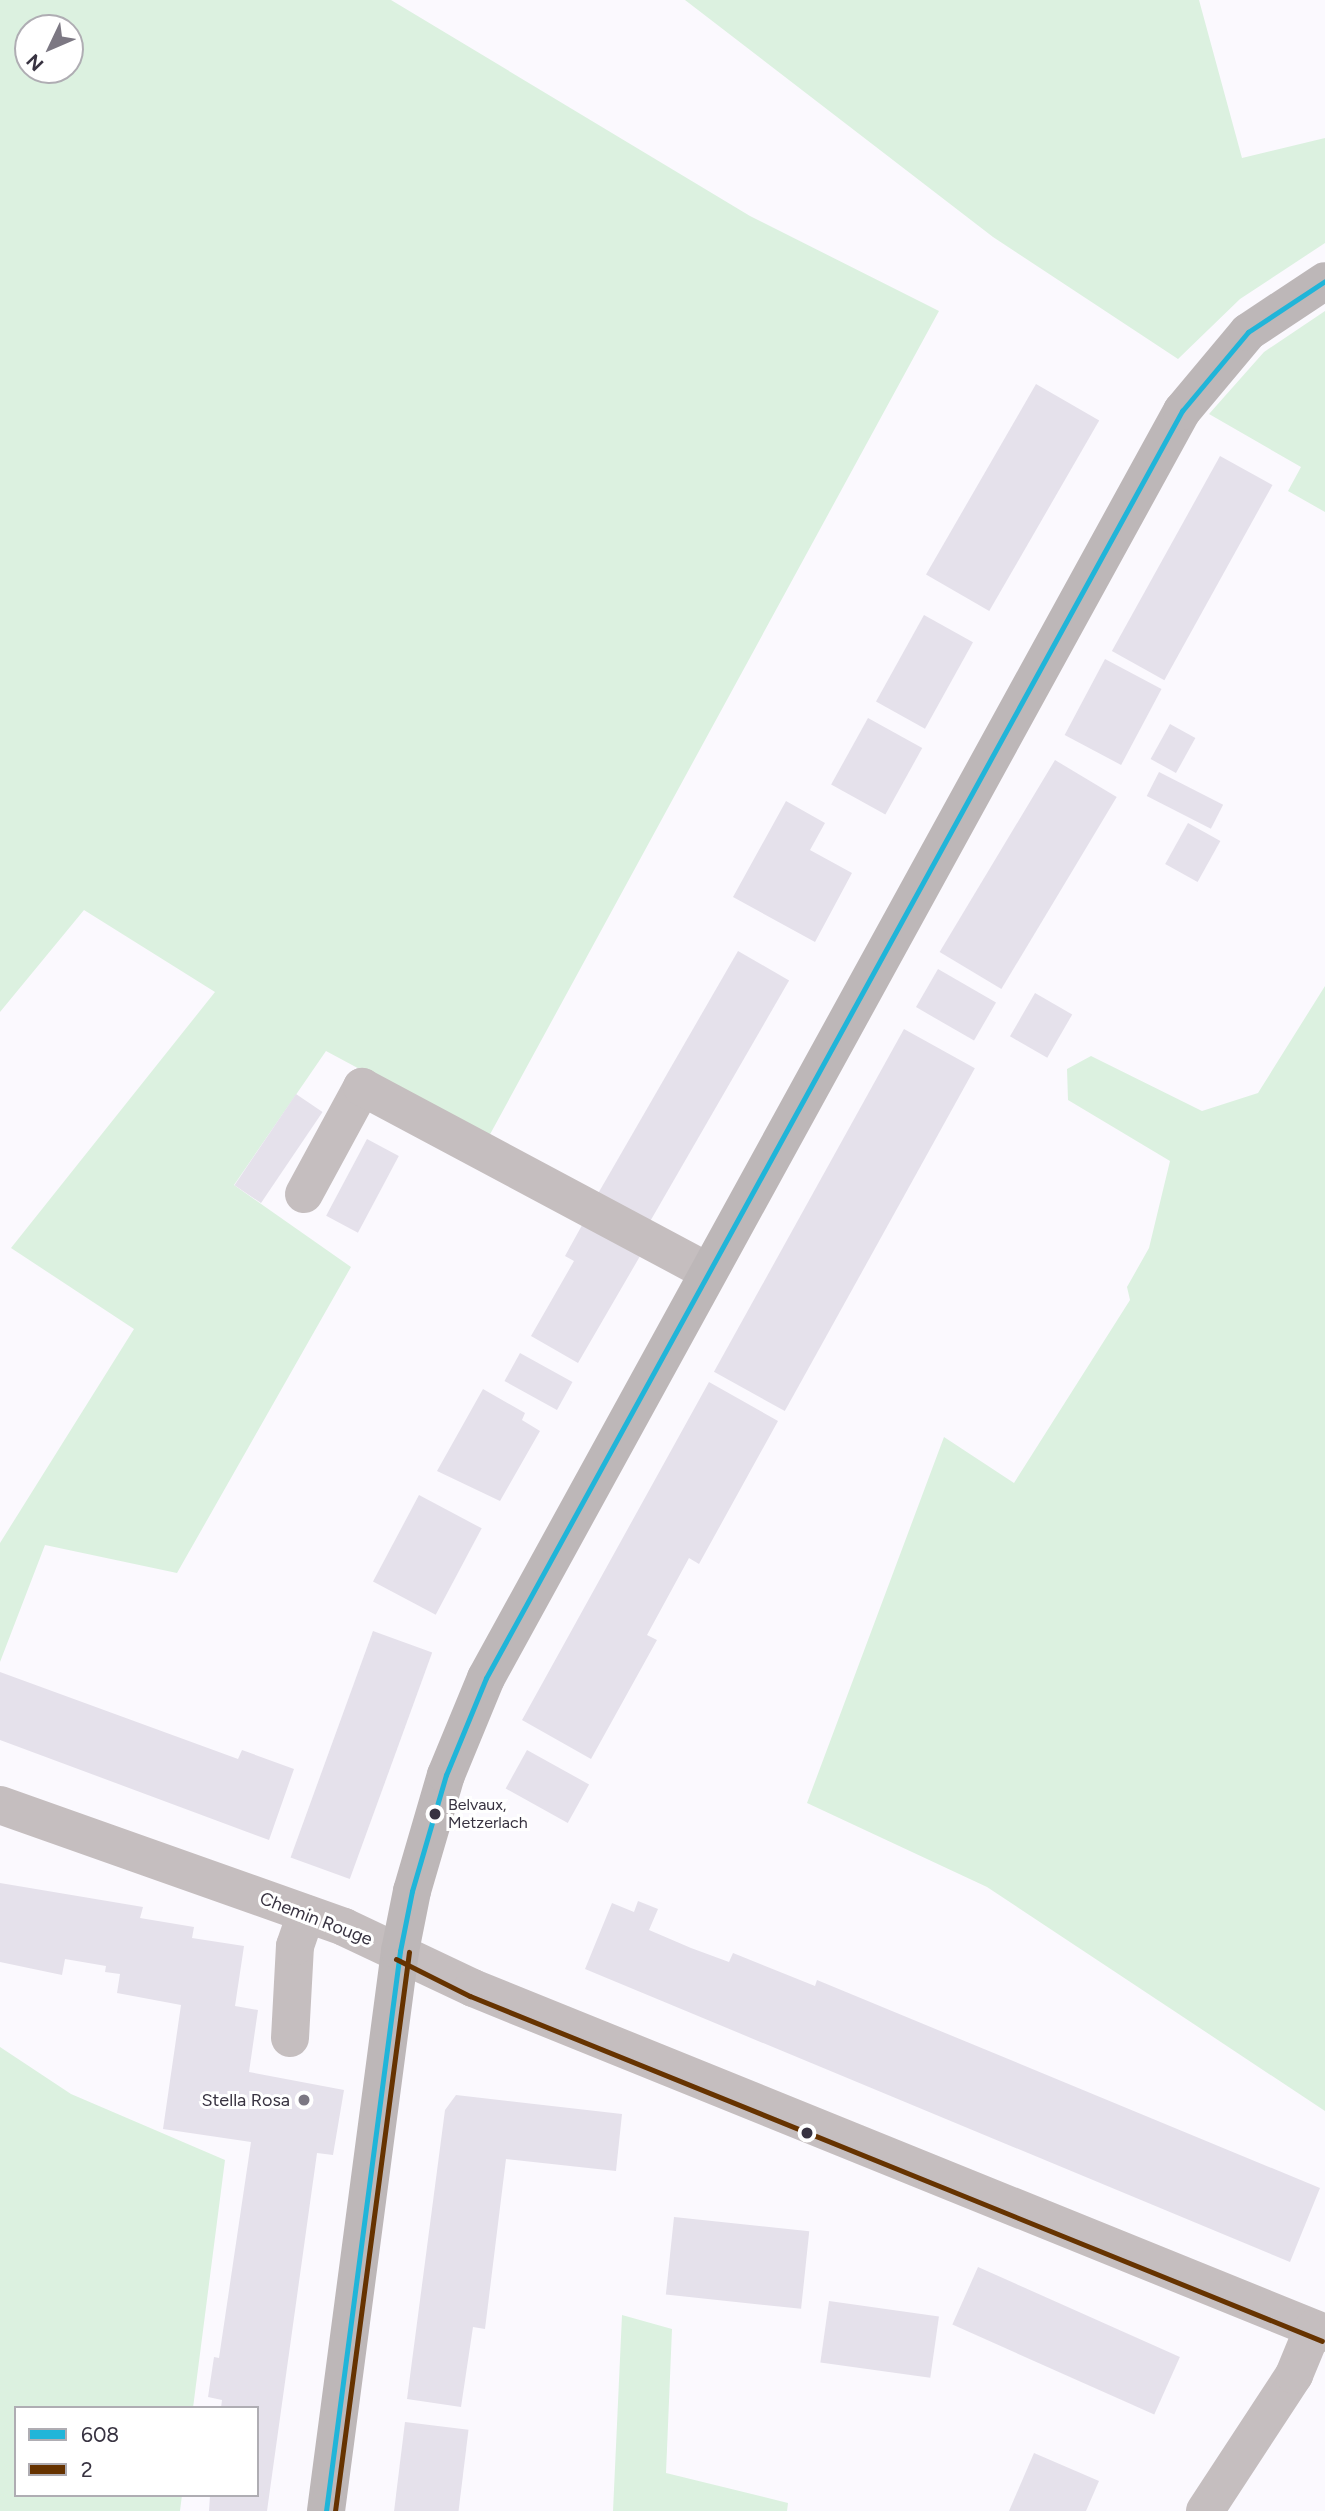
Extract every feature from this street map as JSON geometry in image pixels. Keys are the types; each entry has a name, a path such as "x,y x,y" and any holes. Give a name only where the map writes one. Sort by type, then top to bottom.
{"main road":[{"path":"326,2511 400,1951 446,1775 486,1678 1182,411 1248,332 1325,281"}],"street":[{"path":"304,1194 362,1087 708,1272"},
{"name":"Chemin Rouge","path":"0,1805 306,1914 400,1951 473,1988 1319,2331"},
{"path":"290,2038 295,1946 306,1914"},
{"path":"1205,2511 1294,2375 1319,2331"}],"green space":[{"path":"0,0 391,0 750,216 939,311 488,1138 326,1051 234,1185 351,1267 177,1573 45,1545 0,1662 0,1543 134,1329 11,1248 215,992 84,910 0,1012"},
{"path":"685,0 1199,0 1242,158 1325,138 1325,243 1240,299 1178,359 993,237"},
{"path":"1325,311 1325,512 1288,491 1301,467 1209,414 1264,352"},
{"path":"1325,986 1325,2111 987,1887 807,1803 944,1437 1014,1483 1130,1300 1127,1287 1149,1248 1170,1161 1068,1100 1067,1069 1091,1056 1202,1111 1258,1093"},
{"path":"0,2047 71,2094 225,2160 193,2406 14,2406 14,2497 182,2497 180,2511 0,2511"},
{"path":"622,2315 672,2329 666,2473 788,2503 787,2511 613,2511"}],"building":[{"path":"1036,384 1099,420 989,611 926,575"},
{"path":"1220,456 1272,485 1164,680 1112,651"},
{"path":"924,615 973,642 925,729 876,702"},
{"path":"1105,659 1162,689 1121,765 1065,735"},
{"path":"868,718 922,748 885,815 831,784"},
{"path":"1170,724 1195,738 1176,773 1151,759"},
{"path":"1055,760 1117,797 1001,989 940,952"},
{"path":"1159,772 1223,805 1211,829 1147,796"},
{"path":"786,801 825,823 810,850 852,873 815,942 733,897"},
{"path":"1188,823 1220,841 1198,882 1165,864"},
{"path":"738,951 789,980 644,1232 593,1202"},
{"path":"938,969 996,1002 974,1041 916,1007"},
{"path":"1035,993 1072,1014 1047,1058 1010,1036"},
{"path":"904,1029 975,1068 785,1411 714,1372"},
{"path":"296,1094 323,1112 261,1203 234,1185"},
{"path":"367,1139 399,1156 358,1233 326,1216"},
{"path":"586,1218 643,1251 578,1363 531,1336 574,1261 565,1256"},
{"path":"520,1353 572,1382 557,1410 504,1381"},
{"path":"709,1382 778,1421 699,1564 689,1558 647,1635 657,1640 591,1759 522,1720"},
{"path":"483,1389 525,1413 522,1420 540,1431 500,1501 437,1471"},
{"path":"419,1495 482,1528 436,1615 373,1582"},
{"path":"373,1631 432,1653 350,1879 291,1857"},
{"path":"0,1672 238,1759 242,1750 294,1769 269,1840 0,1740"},
{"path":"527,1750 589,1784 568,1823 506,1788"},
{"path":"0,1883 143,1907 140,1918 194,1927 192,1938 244,1946 235,2006 258,2010 249,2072 344,2090 333,2155 317,2153 267,2511 209,2511 210,2497 259,2497 259,2406 221,2406 222,2400 208,2397 214,2357 219,2358 251,2142 163,2129 181,2005 117,1993 120,1974 105,1972 106,1966 65,1959 62,1975 0,1962"},
{"path":"638,1901 658,1909 649,1930 691,1948 729,1962 733,1953 815,1986 817,1980 1320,2188 1290,2262 585,1969 612,1903 634,1912"},
{"path":"456,2095 622,2114 616,2171 506,2159 485,2329 473,2327 461,2407 407,2399 445,2110"},
{"path":"674,2217 809,2231 801,2309 666,2295"},
{"path":"978,2267 1180,2357 1154,2414 952,2325"},
{"path":"829,2301 939,2316 930,2378 820,2362"},
{"path":"405,2422 469,2430 459,2511 394,2511"},
{"path":"1034,2453 1099,2481 1086,2511 1009,2511"}],"transit line":[{"name":"608","path":"326,2511 400,1951 412,1891 446,1775 486,1678 1182,411 1248,332 1325,281"},
{"name":"2","path":"335,2511 409,1952"},
{"name":"2","path":"396,1959 470,1996 1322,2341"}],"place":[{"name":"Belvaux, Metzerlach","path":"435,1814"},
{"name":"Stella Rosa","path":"304,2100"}]}
